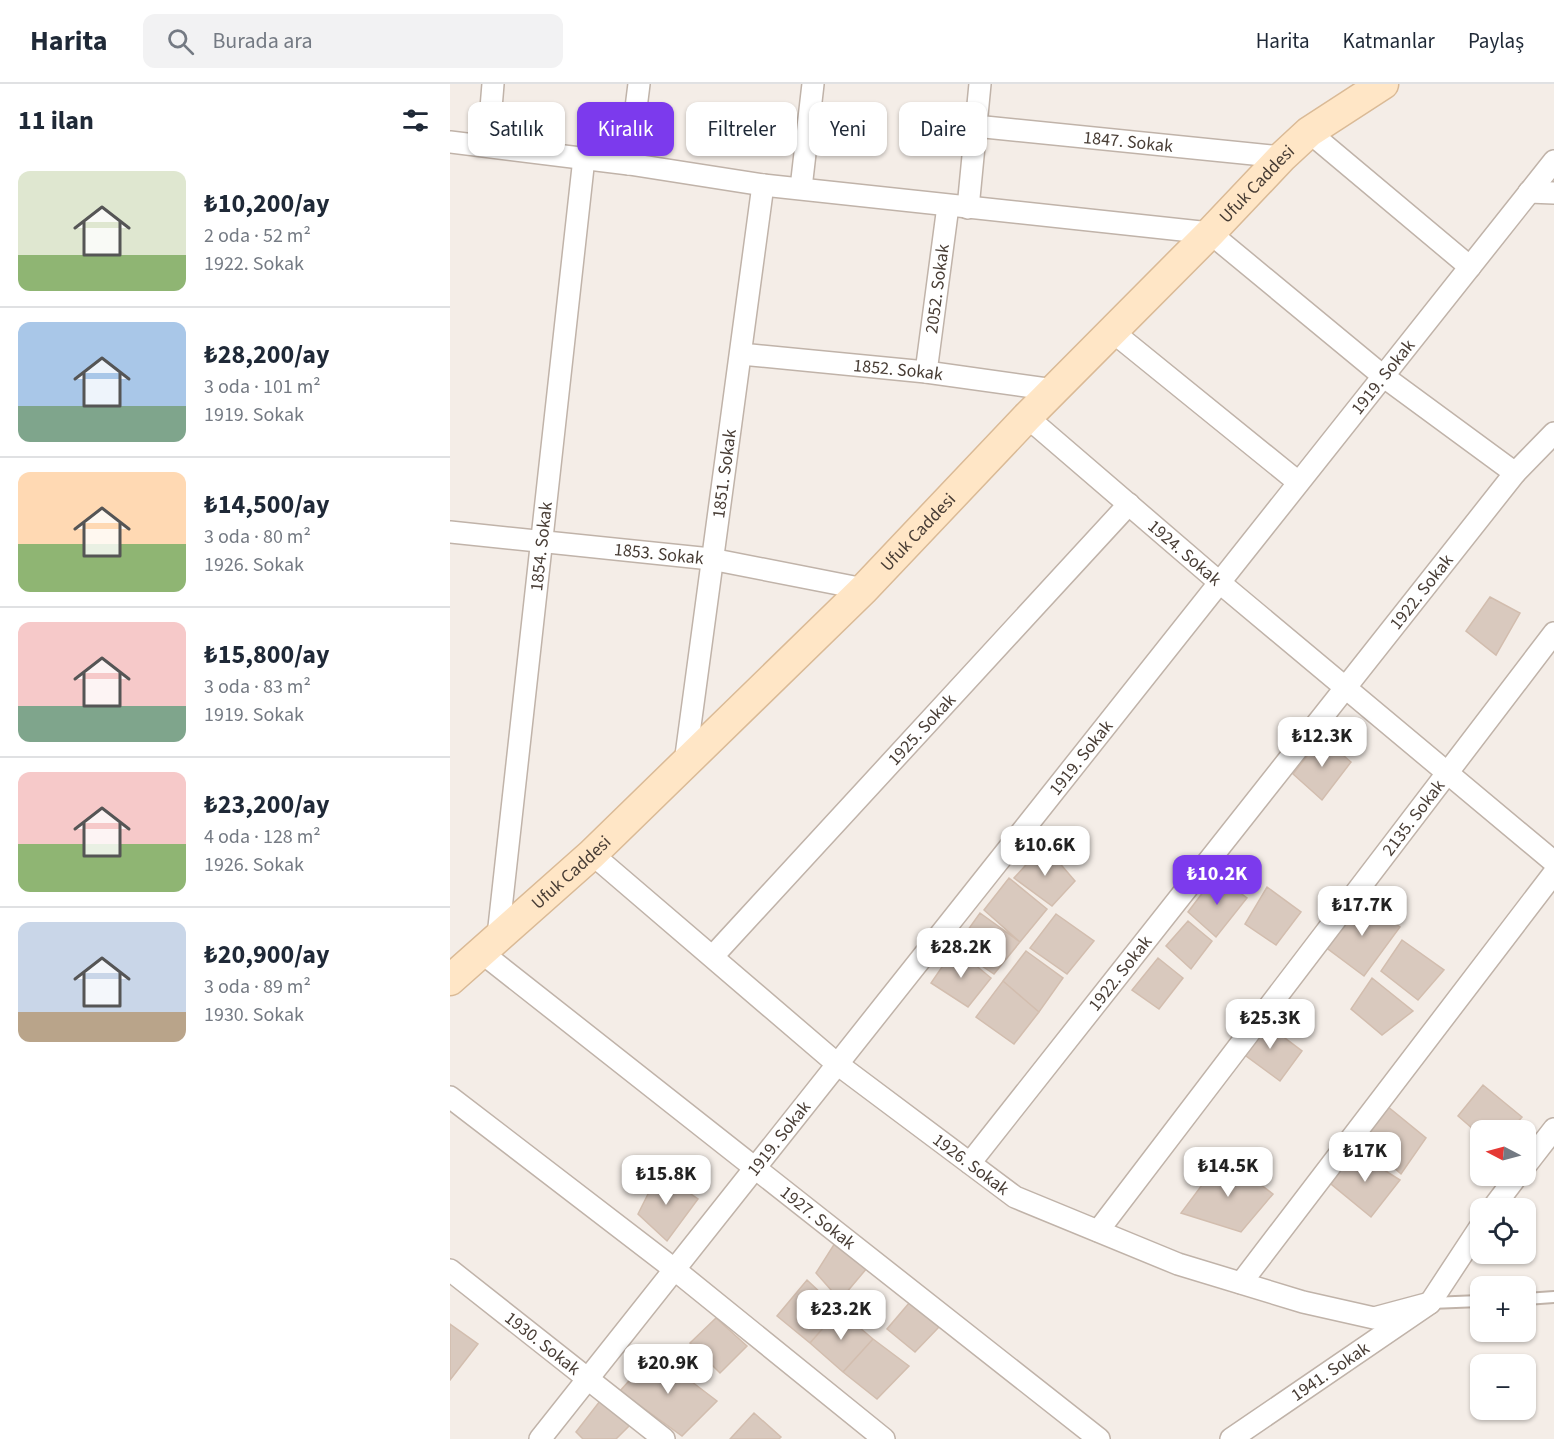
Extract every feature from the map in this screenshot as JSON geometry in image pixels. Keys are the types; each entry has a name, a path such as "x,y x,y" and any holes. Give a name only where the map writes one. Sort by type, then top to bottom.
{"main road":[{"name":"Ufuk Caddesi","path":"450,980 592,854 864,589 1027,417 1210,234 1282,157 1309,132 1383,84"}],"street":[{"path":"492,102 493,84"},
{"path":"629,164 639,84"},
{"path":"801,188 813,84"},
{"name":"2052. Sokak","path":"978,102 980,84"},
{"name":"1847. Sokak","path":"987,127 1282,157"},
{"path":"1309,132 1470,267"},
{"path":"450,142 468,143"},
{"path":"565,155 763,185 1210,234 1383,376 1515,473"},
{"name":"2052. Sokak","path":"926,372 969,156"},
{"name":"1854. Sokak","path":"490,944 543,542 584,158"},
{"name":"1919. Sokak","path":"540,1439 836,1063 1554,161"},
{"name":"1851. Sokak","path":"685,763 763,185"},
{"path":"1529,192 1554,193"},
{"path":"1113,332 1298,482"},
{"name":"1852. Sokak","path":"741,354 926,372 1054,390"},
{"name":"1924. Sokak","path":"1027,417 1219,582 1554,862"},
{"name":"1922. Sokak","path":"970,1163 1515,473 1554,433"},
{"name":"1925. Sokak","path":"712,956 1129,504"},
{"name":"1853. Sokak","path":"450,532 711,559 864,589"},
{"name":"2135. Sokak","path":"1098,1231 1554,633"},
{"name":"1926. Sokak","path":"592,854 836,1063 1015,1197 1178,1264 1304,1302 1374,1318 1430,1303"},
{"path":"1241,1283 1554,873"},
{"name":"1927. Sokak","path":"490,944 754,1167 1099,1439"},
{"path":"450,1097 674,1269 884,1439"},
{"path":"1536,1152 1554,1129"},
{"path":"1500,1198 1509,1186"},
{"path":"1430,1303 1470,1242"},
{"name":"1930. Sokak","path":"450,1270 664,1439"},
{"name":"1941. Sokak","path":"1231,1439 1430,1303"}],"lane":[{"path":"1536,1299 1554,1298"},
{"path":"1430,1303 1470,1301"}],"building":[{"path":"1490,597 1520,613 1496,655 1466,631"},
{"path":"1322,737 1351,762 1322,800 1293,774"},
{"path":"1044,845 1075,881 1052,906 1014,878"},
{"path":"1216,875 1247,898 1216,937 1188,912"},
{"path":"1009,878 1047,909 1020,942 984,910"},
{"path":"1267,887 1301,912 1276,945 1245,924"},
{"path":"1361,899 1400,927 1364,976 1324,946"},
{"path":"980,913 1020,942 994,974 955,948"},
{"path":"1056,914 1094,941 1067,974 1030,948"},
{"path":"1188,921 1212,941 1191,969 1166,946"},
{"path":"1402,940 1444,970 1418,1000 1381,971"},
{"path":"955,948 991,978 968,1007 931,983"},
{"path":"1026,951 1063,978 1039,1012 1003,981"},
{"path":"1158,958 1183,978 1159,1009 1132,990"},
{"path":"1372,978 1413,1011 1382,1035 1351,1009"},
{"path":"1003,981 1039,1012 1014,1044 976,1017"},
{"path":"1261,1020 1302,1051 1280,1081 1238,1050"},
{"path":"1483,1085 1522,1117 1519,1120 1470,1120 1470,1126 1458,1116"},
{"path":"1387,1106 1426,1138 1401,1174 1362,1140"},
{"path":"1354,1151 1400,1180 1371,1217 1331,1184"},
{"path":"1227,1159 1273,1194 1241,1232 1181,1213 1208,1177"},
{"path":"659,1172 698,1199 667,1241 638,1214"},
{"path":"840,1235 873,1261 840,1300 816,1273"},
{"path":"807,1280 839,1310 810,1343 777,1316"},
{"path":"916,1295 940,1326 915,1352 887,1329"},
{"path":"839,1310 873,1339 843,1372 810,1343"},
{"path":"716,1318 747,1346 720,1373 690,1343"},
{"path":"450,1324 478,1344 450,1380"},
{"path":"873,1339 909,1366 877,1399 843,1372"},
{"path":"654,1353 717,1401 682,1436 620,1391"},
{"path":"600,1401 632,1423 616,1439 583,1439 576,1432"},
{"path":"754,1413 781,1437 779,1439 730,1439"}]}
